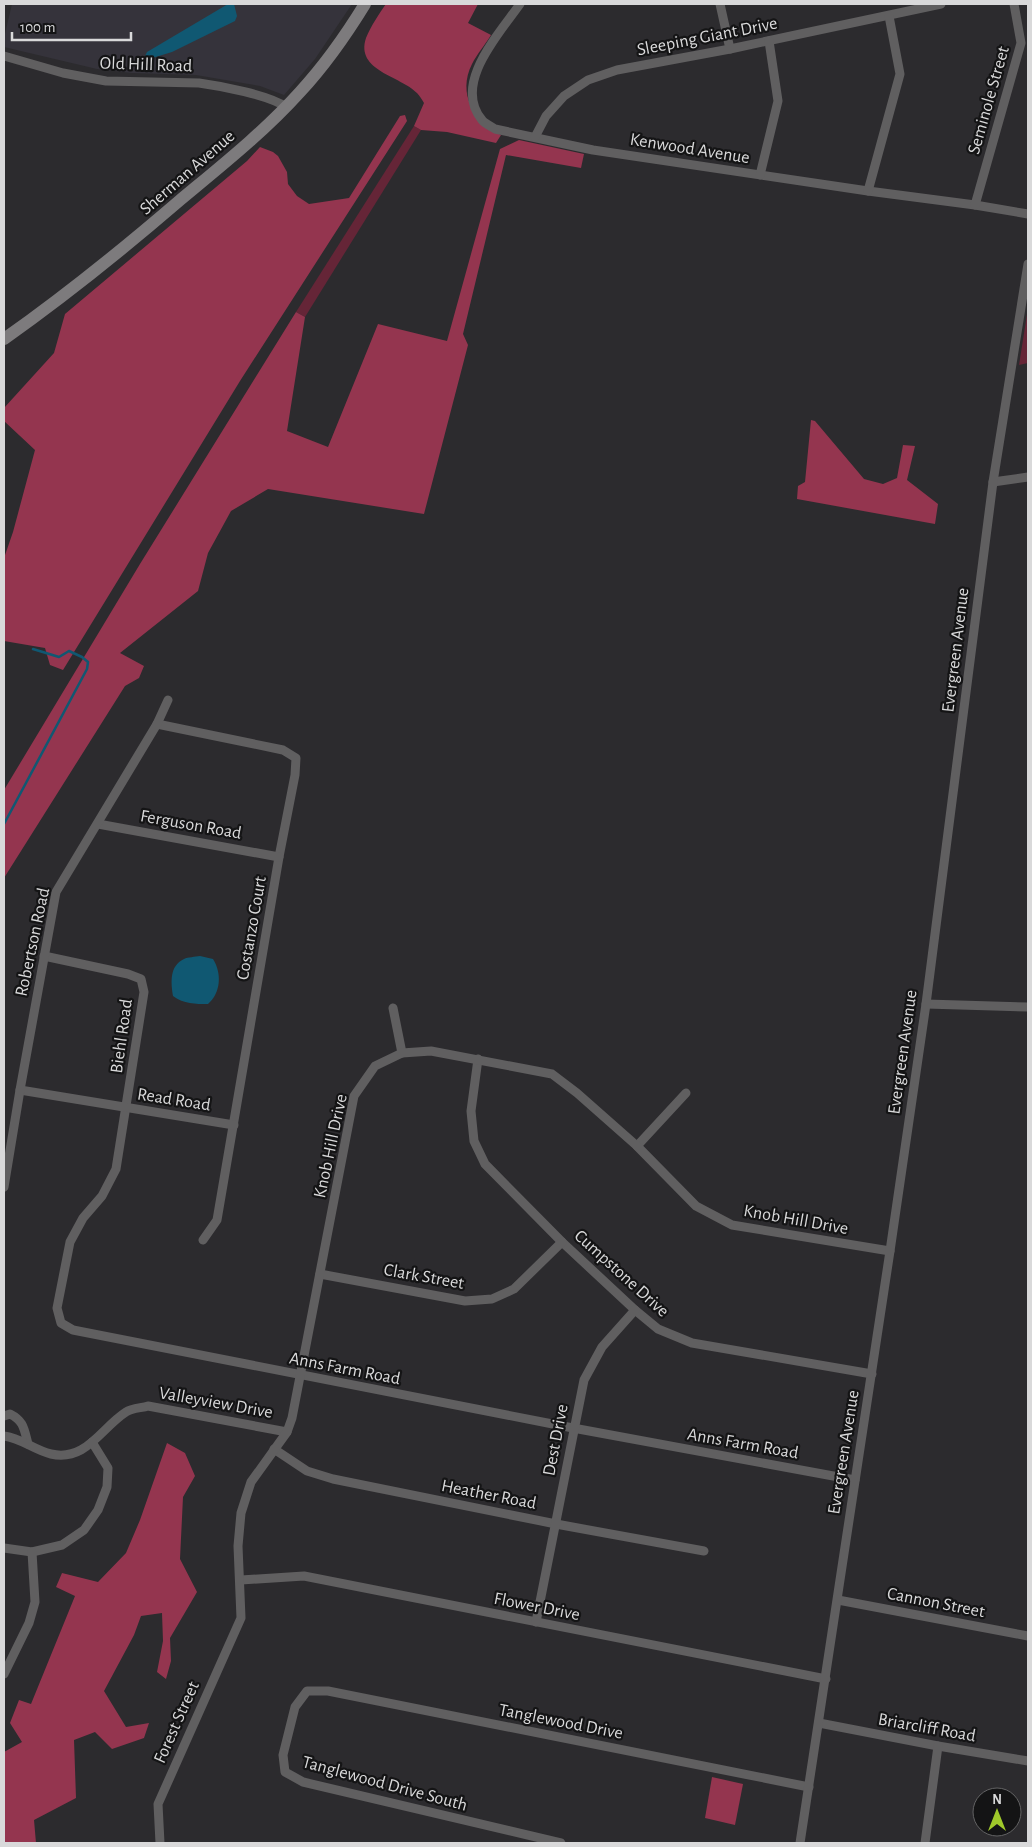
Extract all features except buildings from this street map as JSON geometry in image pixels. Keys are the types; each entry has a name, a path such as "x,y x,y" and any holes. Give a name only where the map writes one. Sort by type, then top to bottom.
{"main road":[{"name":"Sherman Avenue","path":"4,339 98,270 221,166 286,107 330,56 365,4"}],"street":[{"name":"Kenwood Avenue","path":"520,4 480,62 472,87 473,103 482,122 495,129 593,150 1028,214"},
{"path":"720,4 730,49"},
{"name":"Sleeping Giant Drive","path":"535,138 546,116 564,96 588,80 617,70 730,49 941,4"},
{"name":"Seminole Street","path":"975,205 1021,44 1014,4"},
{"path":"868,191 900,74 889,16"},
{"path":"760,175 778,100 769,41"},
{"name":"Old Hill Road","path":"4,56 63,73 106,81 135,83 186,82 212,85 274,100 286,107"},
{"name":"Evergreen Avenue","path":"800,1843 872,1374 926,1004 993,482 1028,264"},
{"path":"993,482 1028,477"},
{"name":"Robertson Road","path":"4,1187 56,892 157,724 168,700"},
{"name":"Costanzo Court","path":"157,724 282,750 296,758 295,775 279,857 217,1220 203,1240"},
{"name":"Ferguson Road","path":"98,824 279,857"},
{"name":"Biehl Road","path":"44,956 128,974 141,979 144,992 127,1107"},
{"path":"926,1004 1028,1007"},
{"path":"393,1008 402,1053"},
{"name":"Knob Hill Drive","path":"241,1618 241,1580 238,1546 241,1513 251,1482 287,1432 292,1418 354,1096 374,1066 402,1053 430,1051 552,1074 577,1093 637,1146 696,1206 732,1225 890,1251"},
{"name":"Cumpstone Drive","path":"478,1059 471,1111 474,1141 485,1164 562,1242 658,1329 692,1343 872,1374"},
{"name":"Read Road","path":"20,1090 234,1125"},
{"path":"637,1146 686,1094"},
{"name":"Anns Farm Road","path":"127,1107 116,1169 102,1196 83,1218 70,1242 57,1308 60,1323 73,1330 300,1376 855,1480"},
{"name":"Clark Street","path":"320,1274 465,1301 492,1299 514,1290 562,1242"},
{"name":"Dest Drive","path":"536,1622 584,1380 602,1347 635,1310"},
{"name":"Valleyview Drive","path":"4,1436 13,1437 51,1454 75,1454 92,1442 127,1411 148,1406 287,1432"},
{"path":"4,1416 10,1414 18,1418 24,1429 28,1444"},
{"path":"4,1548 32,1552 62,1545 84,1530 98,1510 107,1487 108,1468 92,1442"},
{"name":"Heather Road","path":"274,1449 307,1471 333,1479 556,1524 704,1551"},
{"path":"4,1674 29,1623 35,1602 32,1552"},
{"name":"Flower Drive","path":"241,1580 304,1576 826,1679"},
{"name":"Cannon Street","path":"838,1600 1028,1636"},
{"name":"Forest Street","path":"160,1843 158,1804 241,1618"},
{"name":"Tanglewood Drive","path":"306,1691 328,1691 809,1786"},
{"name":"Tanglewood Drive South","path":"306,1691 295,1707 283,1755 285,1772 303,1782 561,1843"},
{"name":"Briarcliff Road","path":"819,1724 1028,1761"},
{"path":"925,1843 938,1746"}],"shaded area":[{"path":"12,4 352,4 315,59 284,95 260,86 196,75 132,73 97,69 4,47 4,38"},
{"path":"386,4 478,4 468,23 491,35 472,64 466,86 467,96 476,114 491,129 501,135 496,143 447,132 421,130 414,126 424,103 421,98 410,87 373,65 367,58 364,49 366,38"},
{"path":"405,115 407,121 240,381 63,670 50,665 45,648 4,641 4,558 35,450 4,421 4,408 54,353 65,314 247,161 260,147 278,156 287,172 288,184 297,196 309,204 349,198 400,116"},
{"path":"414,126 421,130 305,317 296,312"},
{"path":"519,140 584,154 581,168 506,155 463,334 468,345 424,514 268,489 231,511 208,553 198,591 120,653 144,666 139,678 125,686 4,878 4,790 140,564 296,312 305,317 287,431 328,447 378,324 447,341 500,149"},
{"path":"1028,308 1028,363 1019,365"},
{"path":"811,420 815,421 864,479 883,484 897,478 903,445 915,446 907,480 938,504 935,524 797,499 798,486 805,482"},
{"path":"167,1443 185,1453 195,1476 183,1497 180,1559 197,1592 170,1638 171,1661 166,1679 157,1672 163,1641 162,1613 141,1616 134,1635 104,1691 126,1727 149,1723 144,1738 112,1749 95,1732 74,1740 76,1798 34,1820 36,1843 4,1843 4,1752 22,1742 10,1723 19,1700 31,1704 75,1596 56,1587 62,1573 98,1582 126,1553 140,1520"},
{"path":"712,1777 743,1784 735,1825 705,1818"}],"water":[{"path":"228,4 234,4 237,16 235,21 172,52 149,59 145,56 147,52"},
{"path":"200,956 213,959 216,965 219,983 216,994 208,1004 194,1004 177,999 173,996 173,970 184,959"}],"waterway":[{"path":"4,824 87,669 88,662 69,651 59,657 33,649"}]}
